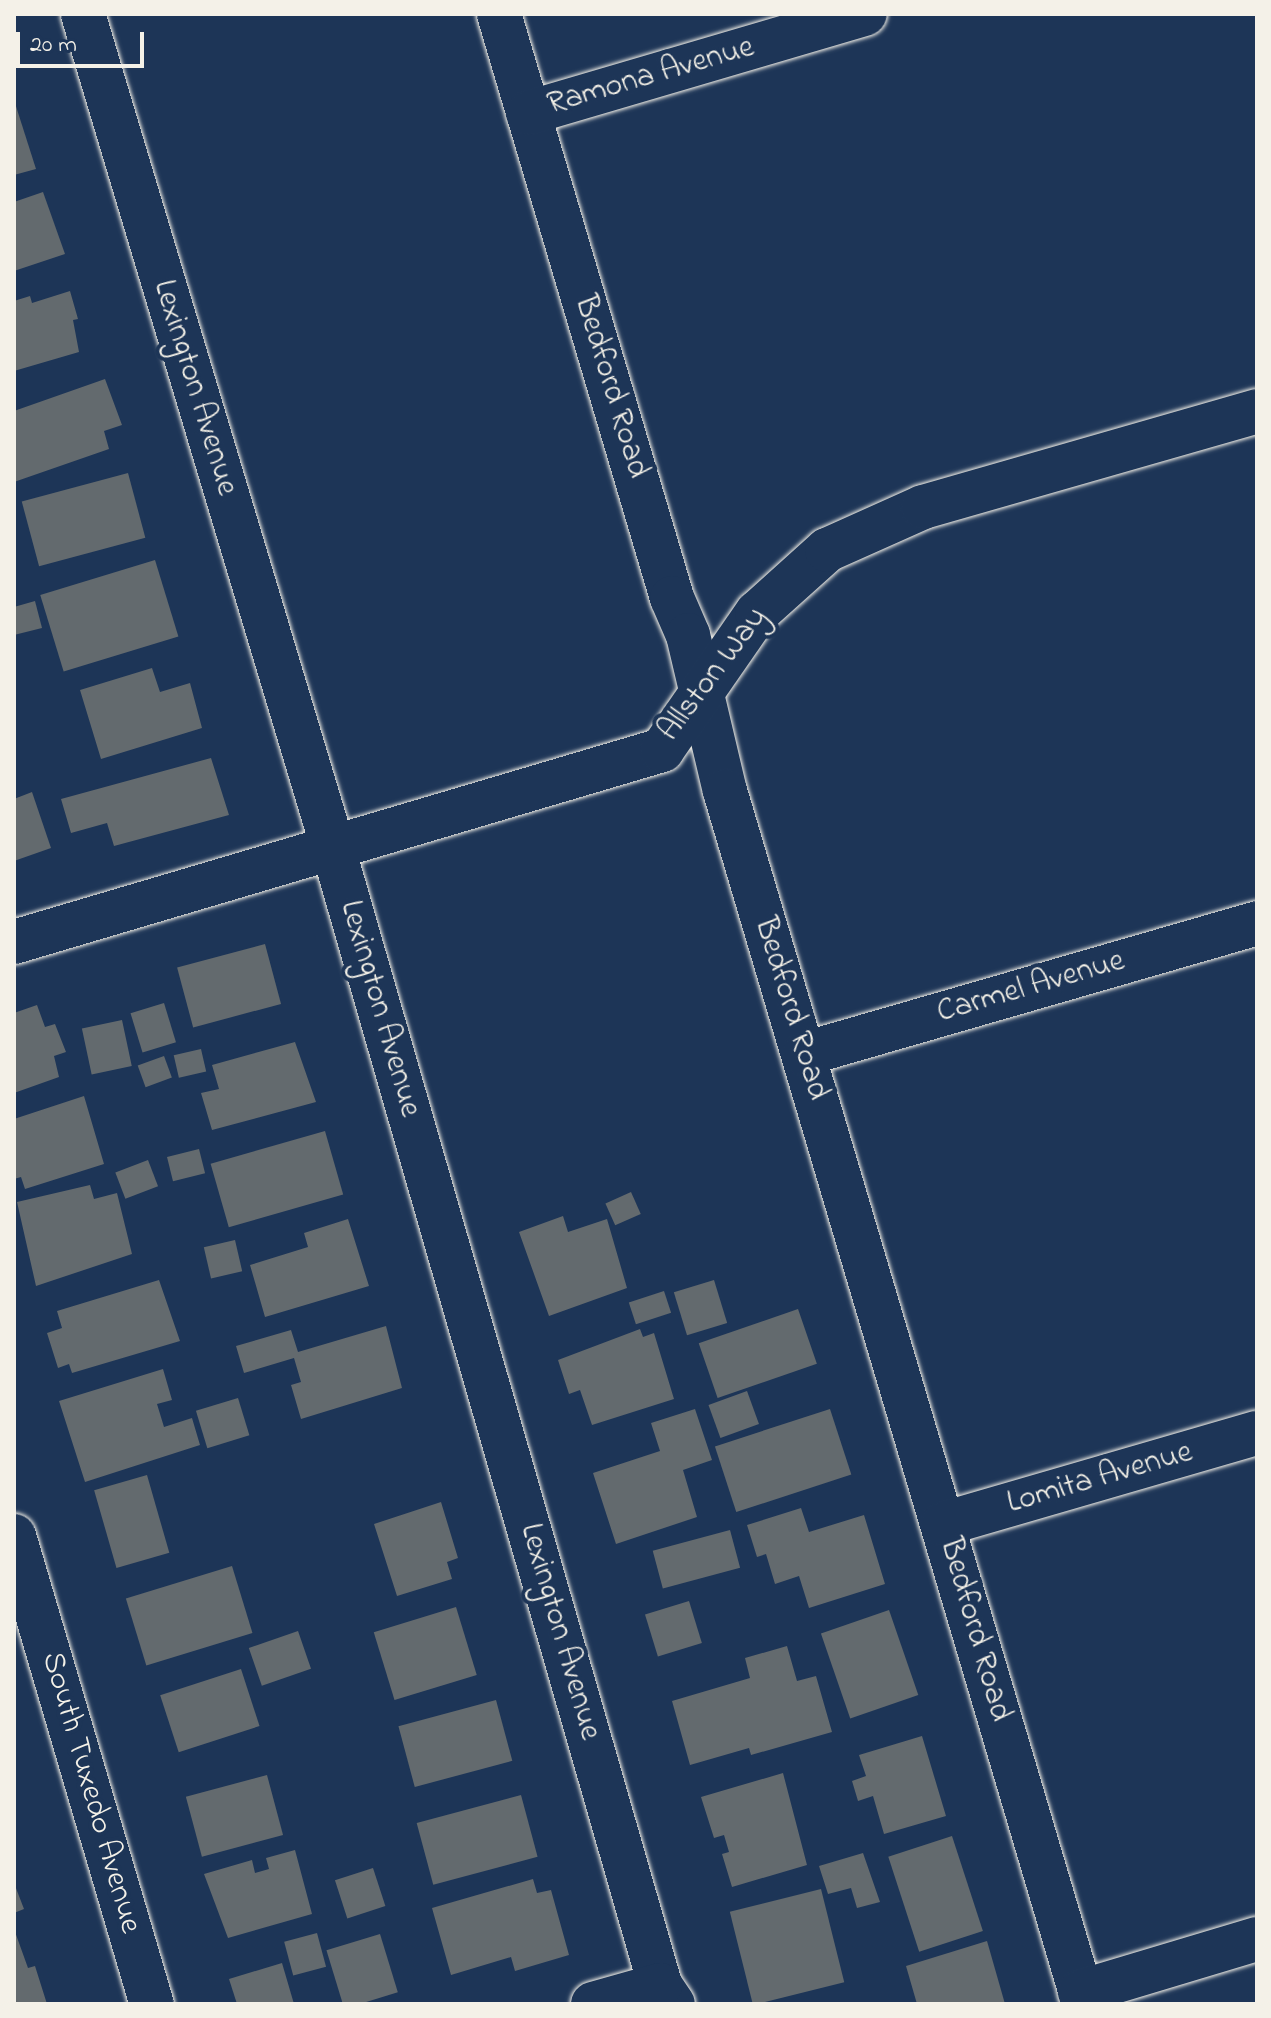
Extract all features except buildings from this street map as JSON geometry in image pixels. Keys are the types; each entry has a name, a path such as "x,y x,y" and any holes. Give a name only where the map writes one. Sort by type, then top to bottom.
{"street":[{"name":"Lexington Avenue","path":"83,14 333,848 666,1994"},
{"name":"Bedford Road","path":"499,14 703,693 725,791 1082,1998"},
{"name":"Ramona Avenue","path":"528,113 865,14"},
{"name":"Allston Way","path":"14,942 662,750 757,613 798,572 864,529 923,507 1257,411"},
{"name":"Carmel Avenue","path":"804,1054 1257,923"},
{"name":"Lomita Avenue","path":"943,1524 1257,1433"},
{"name":"South Tuxedo Avenue","path":"14,1536 152,2004"},
{"path":"1082,1998 1257,1939"},
{"path":"593,2004 666,1994"}]}
